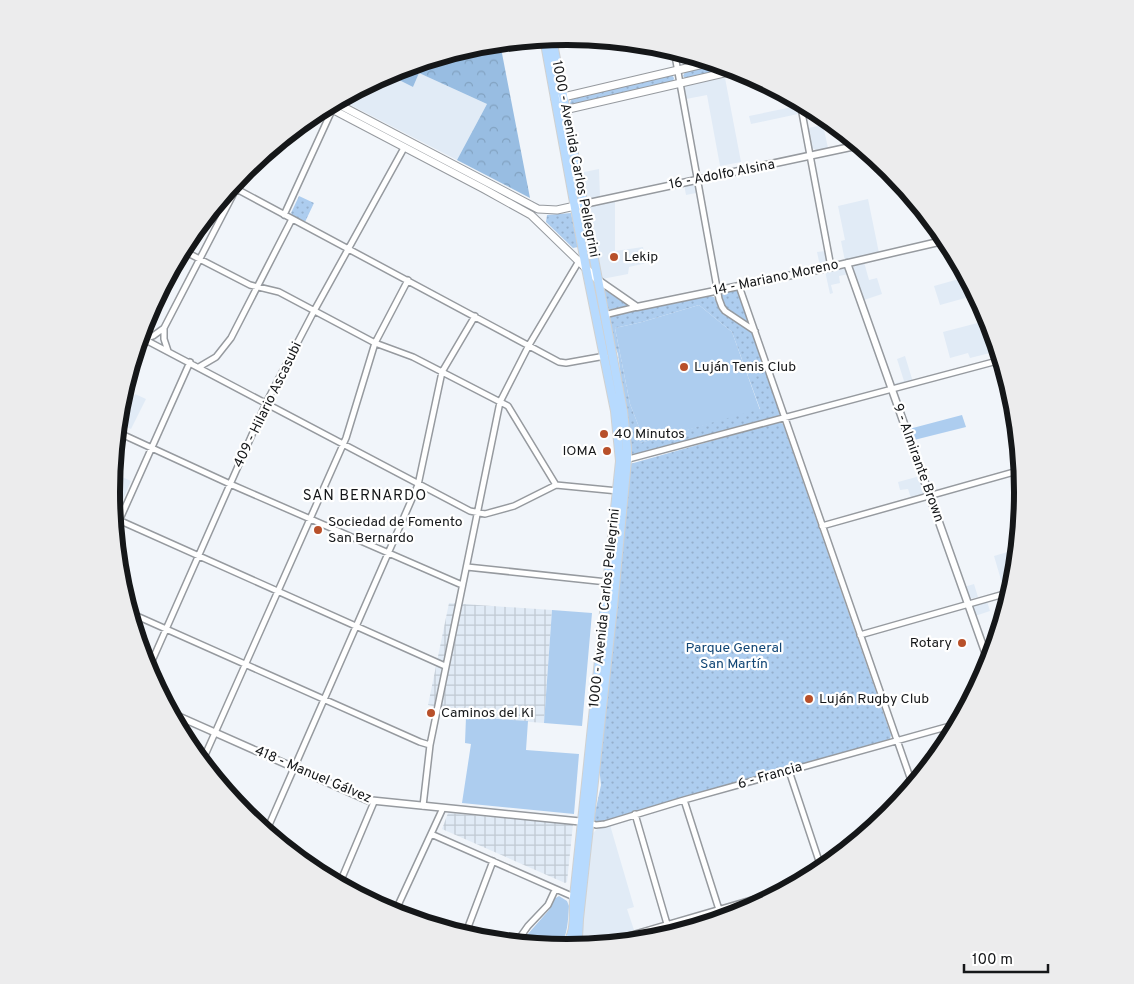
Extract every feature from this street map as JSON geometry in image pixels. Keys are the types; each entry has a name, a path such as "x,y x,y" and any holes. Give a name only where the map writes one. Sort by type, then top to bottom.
{"main road":[{"name":"1000 - Avenida Carlos Pellegrini","path":"553,45 559,98"},
{"name":"1000 - Avenida Carlos Pellegrini","path":"546,46 562,111 580,205 598,280 623,411 628,448 624,461 607,582 586,822 578,939"},
{"path":"559,98 699,65"},
{"path":"562,111 723,73"},
{"path":"339,108 404,148 531,215 586,268"},
{"path":"340,108 538,209 549,211 580,205"},
{"name":"1000 - Avenida Carlos Pellegrini","path":"580,205 586,268 605,356 624,461"},
{"path":"543,226 544,218 549,211"},
{"name":"1000 - Avenida Carlos Pellegrini","path":"586,268 598,280"},
{"name":"1000 - Avenida Carlos Pellegrini","path":"570,939 573,931 574,897 586,822 613,607 620,491"}],"street":[{"path":"675,58 696,179 722,307 756,332"},
{"path":"802,112 831,267"},
{"path":"284,215 328,114"},
{"name":"16 - Adolfo Alsina","path":"580,205 851,147"},
{"name":"409 - Hilario Ascasubi","path":"153,659 266,403 314,311 404,148"},
{"path":"237,190 559,362 566,363 605,356"},
{"path":"148,337 153,336 164,328 200,259 226,203"},
{"path":"199,367 216,357 226,346 292,219"},
{"name":"14 - Mariano Moreno","path":"604,315 831,267 938,242"},
{"path":"189,254 256,288 275,290 375,343 407,354 500,402 511,409 556,485"},
{"path":"423,806 430,745 445,666 500,402 529,345 579,261"},
{"name":"9 - Almirante Brown","path":"847,263 985,651"},
{"path":"205,755 343,445 375,343 408,280"},
{"path":"598,280 638,307"},
{"path":"739,286 910,778"},
{"path":"269,825 421,478 442,372 475,316"},
{"path":"164,328 164,340 168,351"},
{"path":"147,340 470,511 478,513 493,512 514,506 556,485 620,491"},
{"path":"121,512 153,448 190,362"},
{"path":"624,461 994,362"},
{"path":"124,435 230,484 462,585"},
{"path":"822,526 1013,472"},
{"path":"121,521 445,666"},
{"path":"467,567 607,582"},
{"path":"860,635 1002,595"},
{"path":"138,617 430,745"},
{"name":"418 - Manuel Gálvez","path":"181,718 294,769 374,802 586,822"},
{"name":"6 - Francia","path":"586,822 596,825 605,824 947,727"},
{"path":"789,771 819,861"},
{"path":"684,800 719,909"},
{"path":"342,878 374,802"},
{"path":"398,906 443,808"},
{"path":"635,814 667,924"},
{"path":"431,834 574,897"},
{"path":"467,927 493,861"},
{"path":"521,936 548,905 555,890"},
{"path":"639,933 746,902"}],"shaded area":[{"path":"419,73 487,104 457,160 347,103 397,79 413,87"},
{"path":"725,78 741,162 720,166 707,95 686,99 684,89 689,84"},
{"path":"794,107 797,109 798,114 751,124 749,116"},
{"path":"823,126 828,148 816,150 812,148 808,128"},
{"path":"599,169 600,197 587,199 579,173"},
{"path":"692,183 695,185 696,193 686,195 684,184"},
{"path":"615,199 615,251 643,247 646,263 629,267 628,274 602,279 587,207"},
{"path":"868,199 879,253 845,261 841,241 845,240 838,206"},
{"path":"825,251 828,261 825,265 820,266 817,252"},
{"path":"864,262 869,280 877,278 882,294 864,300 853,269 854,266"},
{"path":"842,266 847,269 849,274 839,276 840,283 831,285 833,293 830,294 825,271"},
{"path":"960,279 969,297 940,305 934,286"},
{"path":"980,322 991,353 970,358 968,353 950,358 943,332"},
{"path":"905,356 913,382 896,386 893,384 904,381 897,359"},
{"path":"135,394 146,399 131,429 125,426 129,407"},
{"path":"121,476 131,481 120,505"},
{"path":"920,476 925,492 924,495 911,498 908,489 900,490 898,482"},
{"path":"1010,551 1003,587 994,556"},
{"path":"974,584 978,597 969,599 964,587"},
{"path":"987,601 990,611 975,616 973,606"},
{"path":"449,603 552,610 544,723 466,717 466,712 428,705"},
{"path":"448,813 573,824 567,882 565,883 442,829"},
{"path":"610,825 634,907 627,909 634,930 615,936 580,939 592,834 597,829"}],"green space":[{"path":"501,50 530,198 457,160 487,104 419,73 413,87 397,79 451,60"},
{"path":"702,66 718,71 686,79 683,76 686,70"},
{"path":"671,74 674,78 673,82 571,105 570,103 572,98"},
{"path":"299,196 314,203 305,222 291,213"},
{"path":"571,213 578,247 573,248 546,222 547,215"},
{"path":"603,289 629,306 606,310"},
{"path":"736,290 739,293 749,324 725,308 720,295"},
{"path":"710,296 714,297 723,314 754,335 781,415 631,456 618,354 609,331 608,318 616,313","holes":["699,305 732,332 760,409 640,443 639,427 630,404 615,328"]},
{"name":"Luján Tenis Club","path":"699,305 732,332 760,410 640,443 639,427 630,404 615,328"},
{"path":"962,415 966,427 914,440 909,429"},
{"name":"Parque General San Martín","path":"779,422 783,424 891,735 890,739 600,823 593,822 601,785 599,766 630,464"},
{"path":"552,610 592,613 582,726 544,723"},
{"path":"466,717 528,721 526,750 579,754 574,814 462,803 471,744 465,743"},
{"path":"559,896 567,901 569,906 568,922 564,939 526,937 549,910 554,899"},
{"path":"712,914 712,914 683,924 661,928"}],"place":[{"name":"Lekip","path":"614,257"},
{"name":"Luján Tenis Club","path":"684,367"},
{"name":"40 Minutos","path":"604,434"},
{"name":"IOMA","path":"607,451"},
{"name":"Sociedad de Fomento San Bernardo","path":"318,530"},
{"name":"Rotary","path":"962,643"},
{"name":"Luján Rugby Club","path":"809,699"},
{"name":"Caminos del Ki","path":"431,713"}],"district":[{"name":"SAN BERNARDO","path":"365,496"}]}
